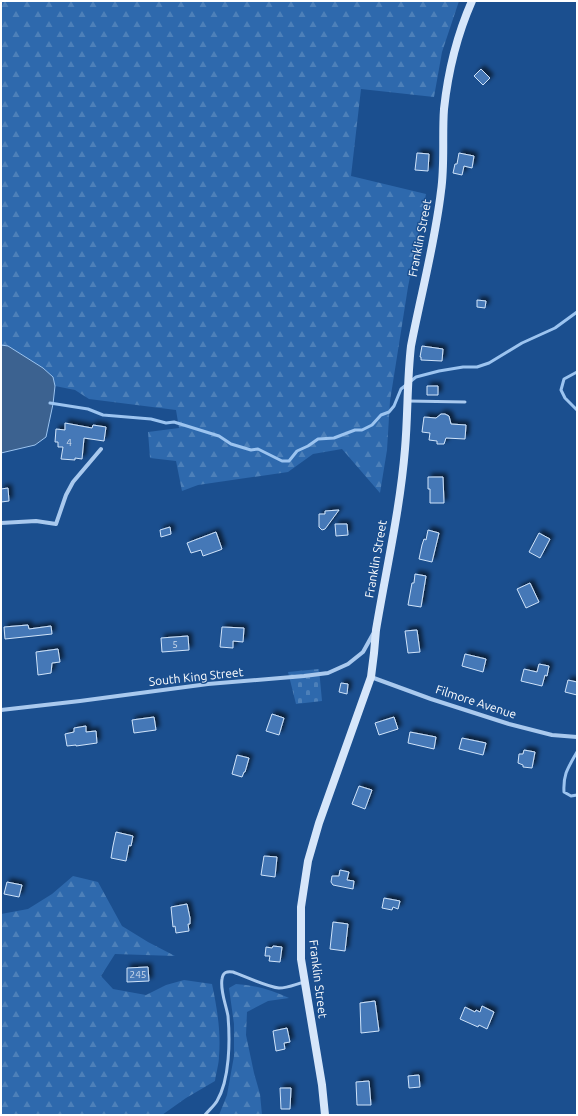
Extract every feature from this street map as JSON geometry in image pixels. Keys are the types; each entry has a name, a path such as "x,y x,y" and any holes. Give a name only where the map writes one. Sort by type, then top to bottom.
{"main road":[{"name":"Franklin Street","path":"325,1115 322,1085 304,982 300,941 301,907 308,861 328,797 371,677 376,630 400,490 405,450 411,346 438,216 443,174 444,111 447,89 454,53 465,17 472,1"}],"street":[{"path":"1,523 36,520 56,524 66,495 73,482 101,449"},
{"name":"South King Street","path":"1,710 208,684 328,673 348,664 363,652 376,630"},
{"name":"Filmore Avenue","path":"371,677 431,699 539,732 552,735 577,737"}],"lane":[{"path":"408,401 465,402"},
{"path":"205,1115 217,1101 227,1070 229,1031 228,1014 222,988 222,978 224,973 228,971 233,972 278,988 304,982"}],"green space":[{"path":"1,1 459,1 442,52 434,97 361,89 351,176 426,194 408,287 390,401 387,450 380,493 342,449 313,454 288,472 198,485 182,491 176,461 150,458 148,432 179,428 176,410 89,399 75,390 55,386 53,377 43,368 8,346 1,345"},
{"path":"319,669 322,701 296,704 288,672"},
{"path":"73,876 98,882 122,926 175,956 115,954 101,976 113,989 146,995 166,985 184,980 212,984 219,1029 219,1059 215,1081 186,1098 162,1115 1,1115 1,914 28,909 52,894"},
{"path":"236,984 263,988 289,998 268,1001 247,1012 246,1035 260,1094 262,1115 219,1115 227,1095 234,1056 234,1024 229,988"}],"shaded area":[{"path":"1,345 8,346 43,368 53,377 55,386 46,437 35,445 1,453"}],"building":[{"path":"481,69 490,78 483,85 474,76"},
{"path":"417,153 429,154 428,171 415,170"},
{"path":"459,153 474,156 472,168 464,166 462,175 453,173 455,164 457,164"},
{"path":"477,300 486,301 485,308 477,307"},
{"path":"422,346 443,349 442,361 421,360 420,357"},
{"path":"427,386 438,386 438,395 427,395"},
{"path":"441,414 449,416 451,424 466,425 465,439 446,438 444,444 437,444 437,441 429,440 430,433 422,432 424,417 436,418"},
{"path":"65,423 92,428 93,425 106,427 104,441 84,438 82,459 61,459 63,447 58,447 58,442 55,442 56,429 65,430"},
{"path":"428,477 443,477 444,503 430,503"},
{"path":"8,488 9,501 1,502 1,489"},
{"path":"339,510 325,529 322,530 319,527 319,514 325,514 325,511"},
{"path":"335,524 347,524 348,535 336,536"},
{"path":"170,527 171,534 161,537 160,530"},
{"path":"428,530 439,533 432,562 419,559 422,545 424,539 426,540"},
{"path":"216,532 222,549 203,556 201,550 191,553 187,543"},
{"path":"539,533 550,539 540,558 529,552"},
{"path":"415,574 426,576 421,607 408,605"},
{"path":"530,583 539,602 526,608 517,589"},
{"path":"28,625 29,629 51,626 52,634 5,639 4,627"},
{"path":"222,627 244,628 243,642 233,641 233,648 220,647"},
{"path":"417,630 420,652 408,653 405,631"},
{"path":"188,636 189,650 162,652 161,638"},
{"path":"58,649 60,662 52,663 51,673 38,675 36,652"},
{"path":"465,654 486,659 483,672 462,666"},
{"path":"539,664 549,666 547,676 545,675 542,686 521,681 524,669 537,672"},
{"path":"568,680 577,682 577,695 565,692"},
{"path":"341,683 348,684 347,694 339,692"},
{"path":"272,714 284,718 279,735 266,731"},
{"path":"154,717 156,730 134,733 132,720"},
{"path":"394,717 398,729 379,735 375,723"},
{"path":"86,726 86,732 96,731 97,743 67,746 65,734 74,732 74,728"},
{"path":"410,732 436,737 434,749 408,743"},
{"path":"462,738 486,743 483,755 459,749"},
{"path":"524,750 535,752 532,768 523,767 523,765 518,763 519,754 523,754"},
{"path":"237,755 249,758 242,777 232,774"},
{"path":"359,786 372,790 365,809 352,804"},
{"path":"116,832 133,836 131,846 129,845 126,861 111,858"},
{"path":"264,856 277,857 275,877 261,875"},
{"path":"340,870 349,872 347,880 354,881 353,889 333,885 331,882 332,876 339,876"},
{"path":"7,882 22,885 19,897 4,894"},
{"path":"384,898 400,901 398,909 393,907 392,910 382,908"},
{"path":"187,904 190,918 190,924 188,924 189,931 176,933 175,926 173,927 171,907"},
{"path":"333,922 348,924 345,951 330,949"},
{"path":"273,946 282,947 280,962 269,961 270,956 265,956 266,947 272,948"},
{"path":"148,967 149,981 127,982 127,968"},
{"path":"375,1001 379,1031 361,1033 360,1003"},
{"path":"482,1006 494,1012 487,1029 479,1025 478,1027 460,1019 465,1007 475,1012 476,1010 480,1012"},
{"path":"287,1028 290,1042 284,1043 285,1049 276,1051 273,1031"},
{"path":"419,1075 420,1087 409,1088 408,1076"},
{"path":"369,1081 371,1105 357,1105 356,1082"},
{"path":"280,1088 291,1088 290,1109 281,1109"}],"waterway":[{"path":"50,403 88,409 103,415 151,419 166,423 174,422 219,436 231,444 251,450 258,449 282,461 289,461 297,451 318,439 334,438 355,430 362,430 372,425 381,415 389,412 394,406 401,389 416,377 463,367 477,367 489,363 522,343 555,328 577,312"},
{"path":"577,372 564,379 561,390 565,398 577,410"},
{"path":"577,752 571,762 564,780 564,792 571,796 577,795"}]}
